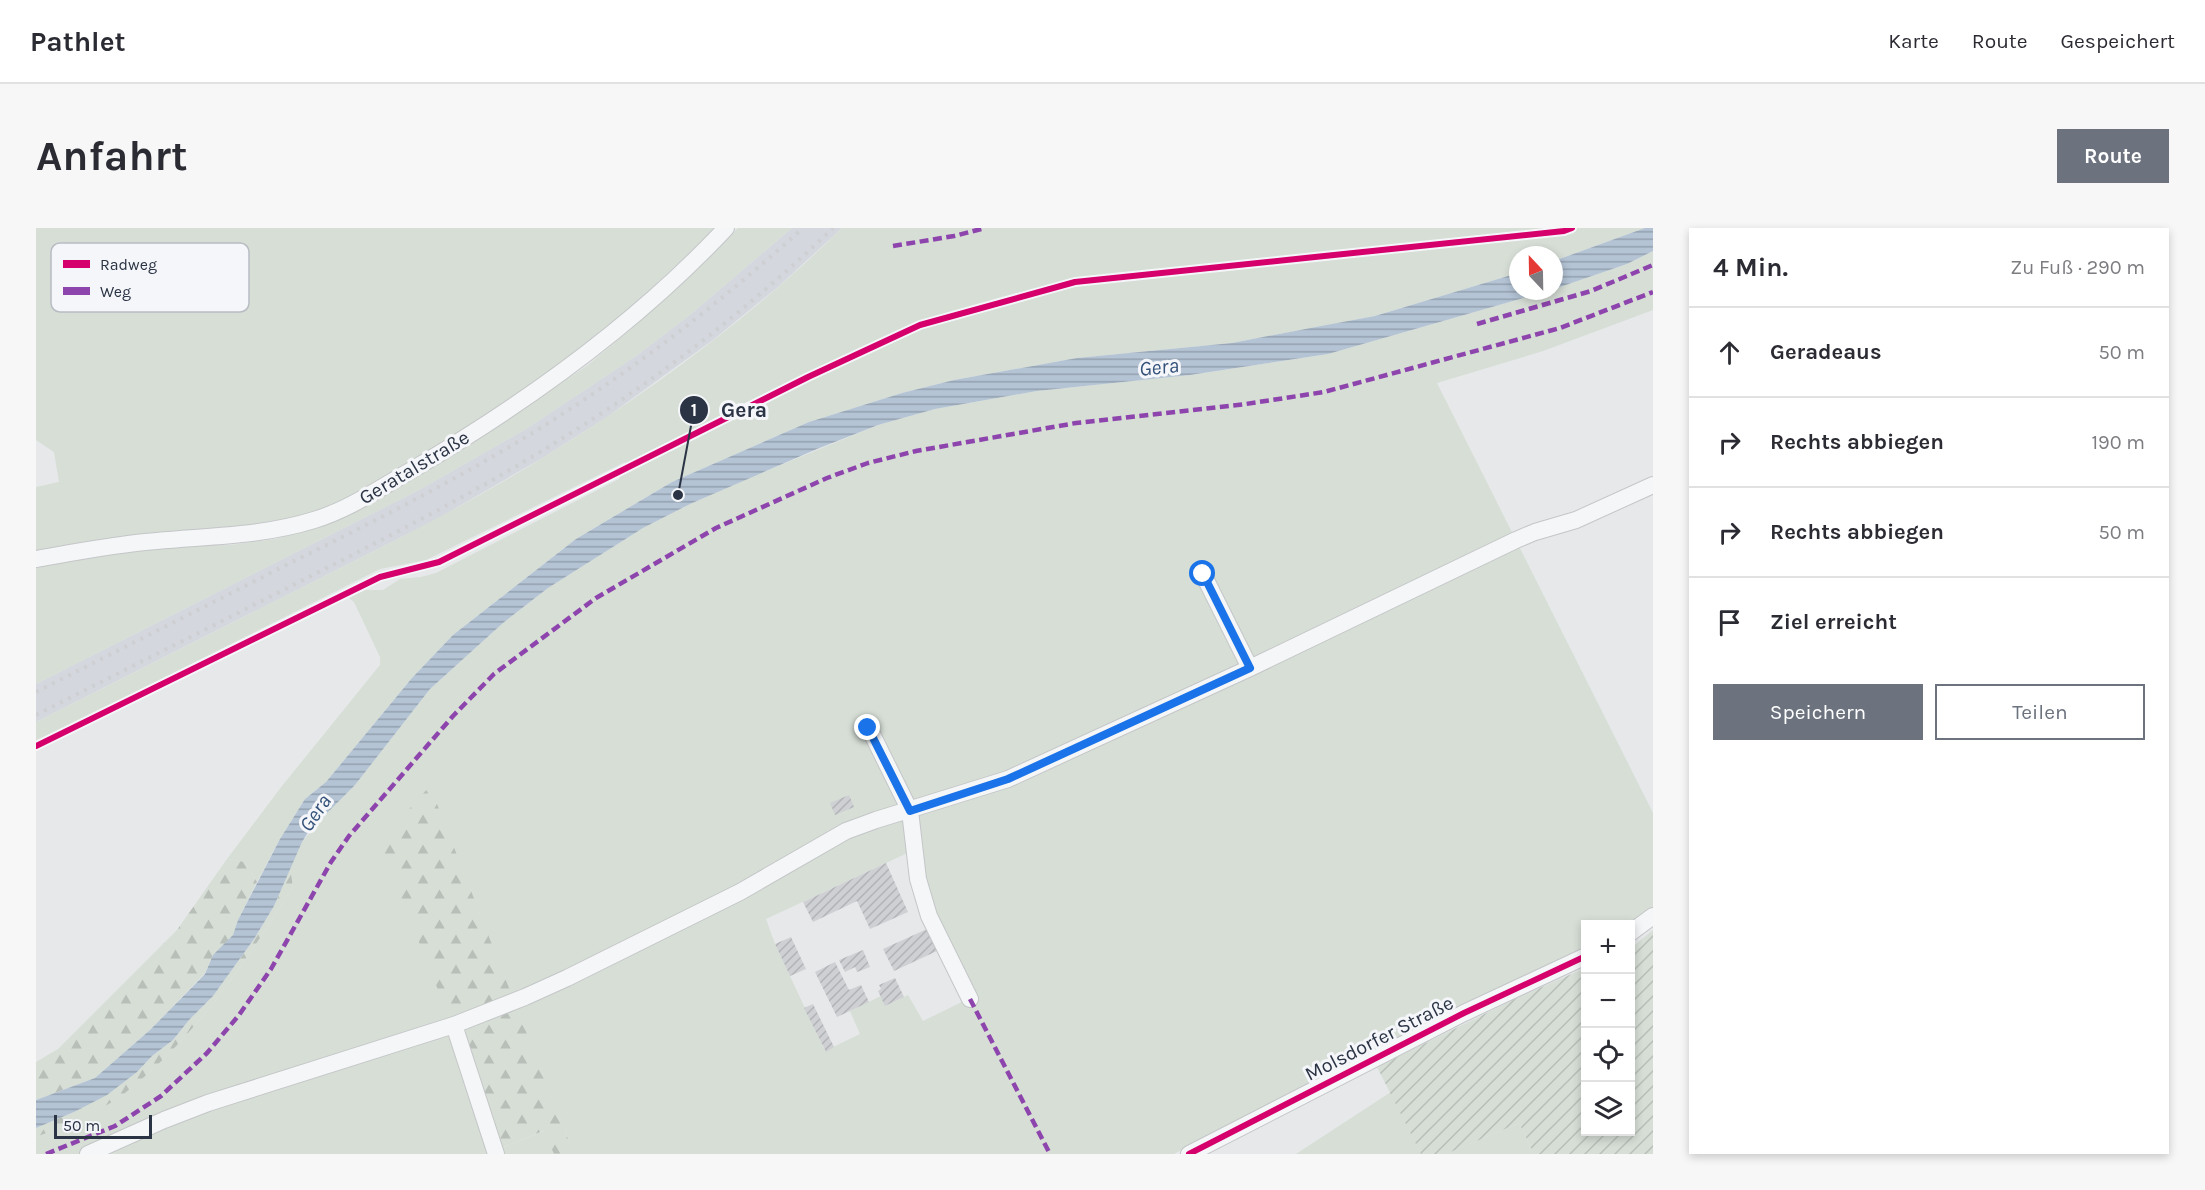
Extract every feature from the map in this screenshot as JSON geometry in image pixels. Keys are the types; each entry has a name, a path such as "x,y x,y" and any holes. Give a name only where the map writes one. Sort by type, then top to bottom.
{"street":[{"name":"Geratalstraße","path":"36,559 119,545 271,531 316,520 359,500 496,418 548,381 631,316 726,228"},
{"path":"88,1154 120,1148 164,1120 208,1103 454,1025 567,978 740,892 846,831 1008,779 1250,668 1526,536 1576,520 1653,485"},
{"path":"1203,574 1250,668"},
{"path":"868,728 910,811 918,879 929,916 970,999"},
{"path":"1635,929 1653,916"},
{"name":"Molsdorfer Straße","path":"1189,1154 1464,1013 1581,958"},
{"path":"454,1025 496,1154"}],"shaded area":[{"path":"792,228 842,228 779,286 713,340 607,417 544,457 435,520 36,722 36,684 419,490 526,429 636,356 691,314"}],"green space":[{"path":"36,228 716,228 627,311 536,382 418,459 356,495 314,514 270,525 36,552 36,487 59,482 54,452 36,440"},
{"path":"738,228 792,228 691,314 636,356 526,429 419,490 36,684 36,565 158,547 230,545 275,539 319,527 362,508 476,441 588,365 637,324"},
{"path":"842,228 1645,228 1563,258 1563,246 1509,246 1509,276 1375,316 1232,343 1077,358 954,380 902,393 809,422 672,482 576,539 453,635 412,678 326,782 305,799 257,882 245,862 227,859 282,786 380,665 380,657 354,602 349,598 365,590 383,590 400,579 436,573 619,479 625,462 426,560 380,569 36,742 36,722 413,531 512,476 584,432 661,379 737,322"},
{"path":"1653,251 1653,310 1543,351 1437,383 1653,813 1653,908 1635,922 1635,920 1581,920 1581,950 1174,1154 574,1154 430,787 501,1148 544,1131 554,1154 36,1154 36,1137 84,1117 119,1097 155,1068 178,1045 239,969 293,887 290,867 302,842 330,809 355,785 430,689 503,623 548,588 643,528 690,504 878,425 935,409 1037,391 1190,375 1328,354 1517,300 1563,300 1563,286 1627,264","holes":["918,848 932,914 972,997 923,1021 908,995 886,1006 881,996 850,1011 860,1034 825,1051 775,944 766,919"]},
{"path":"430,786 574,1154 554,1154 543,1131 501,1148 379,842"},
{"path":"227,859 245,862 257,882 238,920 233,936 213,955 205,973 150,1030 95,1078 36,1100 36,1062 58,1049 177,930"},
{"path":"290,867 293,887 239,969 178,1045 120,1097 85,1117 36,1137 36,1128 74,1112 137,1072 152,1056 173,1040 213,996 254,939 274,906"},
{"path":"1653,930 1653,1154 1534,1154 1519,1123 1446,1154 1421,1154 1377,1067 1517,998 1581,970 1581,1136 1635,1136 1635,945"},
{"path":"1391,1092 1421,1154 1296,1154"},
{"path":"1519,1123 1534,1154 1446,1154"}],"water":[{"path":"1645,228 1653,228 1653,251 1627,264 1563,286 1563,258"},
{"path":"1509,276 1509,300 1517,300 1328,354 1190,375 1037,391 935,409 878,425 817,449 690,504 643,528 548,588 503,623 430,689 355,785 309,831 274,906 254,939 213,996 173,1040 107,1095 36,1128 36,1100 95,1078 150,1030 205,974 213,955 233,935 238,920 280,839 305,799 326,782 412,678 453,635 576,539 672,482 809,422 902,393 954,380 1077,358 1232,343 1375,316"}],"building":[{"path":"849,795 854,807 835,815 830,803"},
{"path":"886,863 908,912 870,929 857,901 813,922 803,902"},
{"path":"927,929 937,951 894,971 883,949"},
{"path":"791,937 806,969 790,976 775,944"},
{"path":"863,950 870,967 857,972 855,967 845,972 839,960"},
{"path":"835,962 849,990 861,985 869,1002 837,1017 815,972"},
{"path":"895,978 904,997 885,1006 878,991 881,989 879,985"},
{"path":"813,1004 834,1047 826,1052 804,1008"}],"railway":[{"path":"36,692 381,517 529,435 601,388 671,338 803,228"},
{"path":"36,715 405,528 541,452 676,361 772,284 833,228"}],"marked path":[{"path":"893,246 954,236 985,228"},
{"path":"1477,324 1591,291 1653,265"},
{"path":"46,1154 115,1126 161,1096 207,1053 239,1015 271,969 331,862 349,836 453,716 494,674 596,598 716,528 827,478 868,463 916,451 1076,423 1246,404 1324,392 1560,328 1653,292"},
{"path":"970,999 1050,1154"}],"cycle path":[{"path":"36,746 380,577 439,562 808,377 920,325 1075,282 1564,231 1572,228"},
{"path":"1189,1154 1464,1013 1581,958"}],"place":[{"name":"Gera","path":"678,495"}],"route":[{"path":"868,728 910,811 1008,779 1250,668 1203,574"}]}
